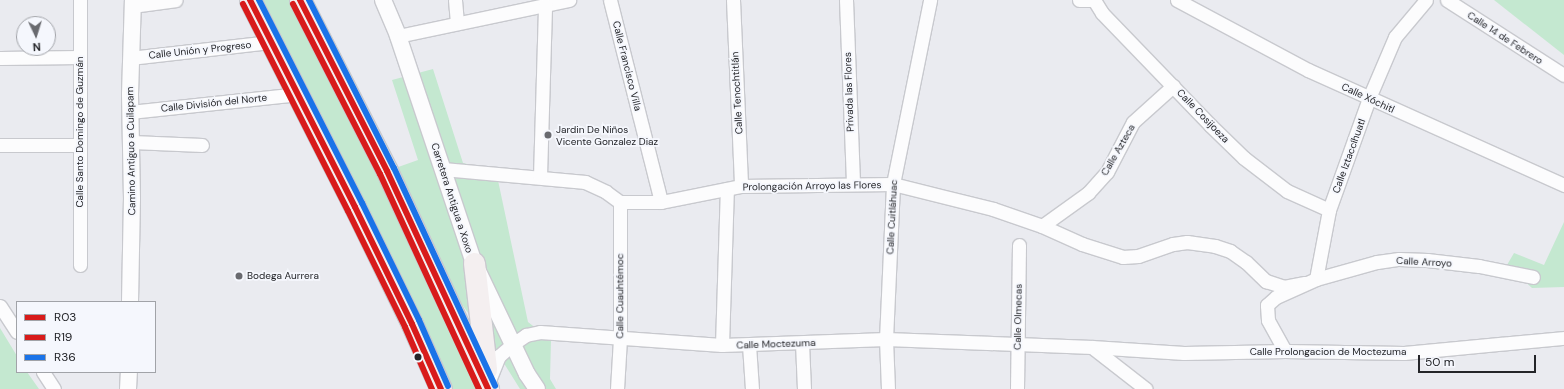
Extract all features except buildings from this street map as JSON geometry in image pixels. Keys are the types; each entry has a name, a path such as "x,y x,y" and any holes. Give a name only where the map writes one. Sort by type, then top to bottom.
{"main road":[{"path":"250,0 270,42 299,94 412,324 441,389"},
{"path":"300,0 375,149 487,388"},
{"path":"474,263 487,388"}],"street":[{"name":"Calle Santo Domingo de Guzmán","path":"80,0 80,265"},
{"path":"133,3 176,0"},
{"name":"Carretera Antigua a Xoxo","path":"384,0 398,36 474,263 513,344 537,389"},
{"path":"455,0 457,24"},
{"path":"398,36 569,0"},
{"name":"Calle Francisco Villa","path":"610,0 661,202"},
{"name":"Calle Tenochtitlán","path":"733,0 741,186"},
{"name":"Privada las Flores","path":"846,0 853,183"},
{"name":"Calle Cuitláhuac","path":"888,389 886,339 893,184 930,0"},
{"path":"1078,0 1094,0"},
{"name":"Calle Cosijoeza","path":"1094,0 1102,13 1210,125 1244,158 1287,192 1329,210"},
{"name":"Calle Xóchitl","path":"1177,0 1308,70 1564,185"},
{"name":"Calle Iztaccíhuatl","path":"1311,281 1329,210 1369,98 1395,37 1426,0"},
{"name":"Calle 14 de Febrero","path":"1447,0 1564,75"},
{"name":"Camino Antiguo a Cuilapam","path":"130,301 132,142 130,112 130,58 133,3"},
{"path":"540,176 545,5"},
{"name":"Calle Unión y Progreso","path":"130,58 270,42"},
{"path":"0,58 80,57"},
{"name":"Calle Azteca","path":"1042,226 1088,193 1107,172 1132,122 1173,86"},
{"name":"Calle División del Norte","path":"130,112 299,94"},
{"path":"132,142 202,145"},
{"path":"0,145 80,145"},
{"path":"443,169 540,176 585,182 606,192 620,202"},
{"name":"Prolongación Arroyo las Flores","path":"620,202 661,202 741,186 853,183 893,184 993,209 1042,226 1082,244 1122,257 1138,256 1173,244 1187,242 1215,246 1230,251 1246,262 1266,281 1284,287 1311,281"},
{"path":"722,345 727,189"},
{"name":"Calle Cuauhtémoc","path":"617,389 620,338 620,202"},
{"name":"Calle Olmecas","path":"1017,389 1019,245"},
{"name":"Calle Arroyo","path":"1311,281 1377,262 1399,259 1427,260 1479,266 1533,277"},
{"path":"1285,351 1268,320 1267,305 1276,297 1311,281"},
{"path":"0,306 16,330"},
{"name":"Calle Moctezuma","path":"487,388 492,368 499,356 513,344 526,336 540,332 722,345 886,339 1092,347"},
{"name":"Calle Prolongacion de Moctezuma","path":"1092,347 1184,352 1285,351 1404,353 1564,338"},
{"path":"802,343 804,389"},
{"path":"749,345 752,389"},
{"path":"1092,347 1146,389"},
{"path":"44,373 54,389"},
{"path":"128,389 129,373"}],"green space":[{"path":"260,0 294,0 338,90 477,389 449,389"},
{"path":"1494,0 1564,0 1564,55"},
{"path":"433,69 463,163 496,171 528,322 551,340 550,379 556,389 520,389 505,365 444,279 387,171 418,160 392,80"},
{"path":"1564,222 1564,287 1532,288 1507,265 1514,253 1544,265"},
{"path":"0,328 16,354 16,373 28,373 39,389 0,389"}],"transit line":[{"name":"R03","path":"250,0 355,207 412,324 441,389"},
{"name":"R36","path":"259,0 362,203 419,320 448,386"},
{"name":"R03","path":"300,0 387,171 488,389"},
{"name":"R36","path":"309,0 394,168 495,386"},
{"name":"R19","path":"243,4 405,327 432,389"},
{"name":"R19","path":"293,4 380,174 479,389"}],"place":[{"name":"Jardin De Niños Vicente Gonzalez Diaz","path":"548,135"},
{"name":"Bodega Aurrera","path":"239,276"}]}
